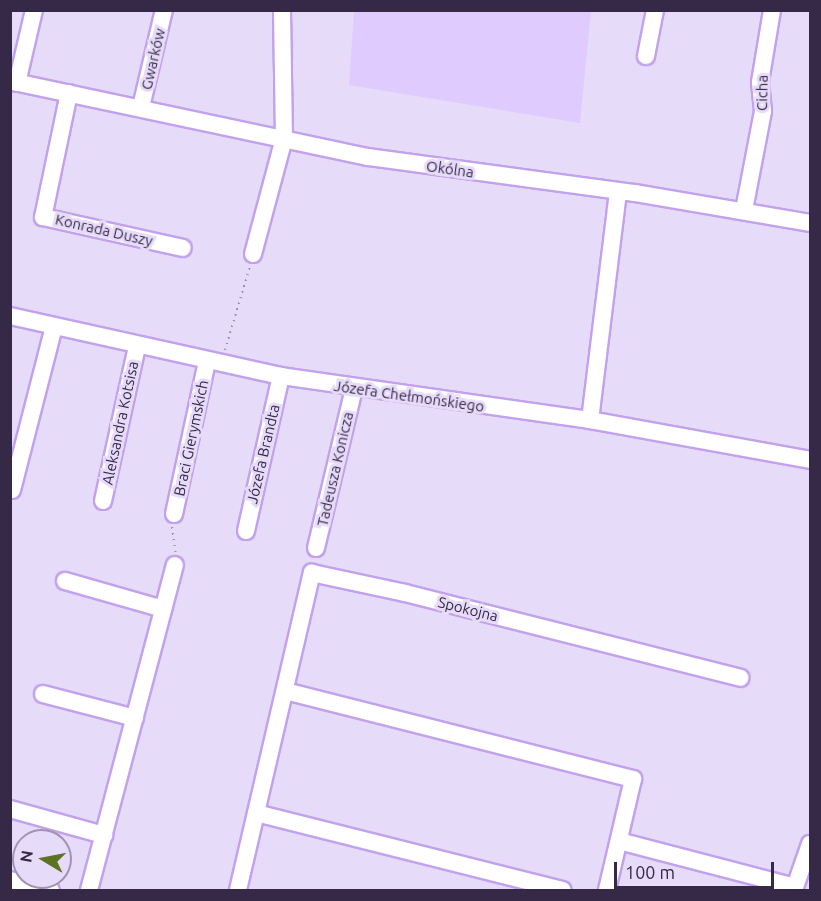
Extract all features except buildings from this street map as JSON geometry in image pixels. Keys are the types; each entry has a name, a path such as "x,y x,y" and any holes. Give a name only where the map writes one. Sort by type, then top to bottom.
{"street":[{"path":"14,82 34,10"},
{"name":"Gwarków","path":"141,107 164,10"},
{"path":"254,254 284,138 282,10"},
{"path":"646,56 655,10"},
{"name":"Cicha","path":"744,210 763,111 760,82 772,10"},
{"name":"Okólna","path":"14,82 141,107 368,157 744,210 810,223"},
{"name":"Konrada Duszy","path":"69,93 43,217 183,248"},
{"path":"590,420 618,192"},
{"name":"Józefa Chełmońskiego","path":"10,316 137,346 281,376 354,389 590,420 810,460"},
{"path":"12,490 54,326"},
{"name":"Aleksandra Kotsisa","path":"104,501 137,346"},
{"name":"Braci Gierymskich","path":"174,514 214,362"},
{"name":"Józefa Brandta","path":"246,531 281,376"},
{"name":"Tadeusza Konicza","path":"316,548 354,389"},
{"path":"89,891 175,565"},
{"name":"Spokojna","path":"238,891 312,573 405,592 740,678"},
{"path":"65,581 163,609"},
{"path":"285,691 633,779 607,891"},
{"path":"44,694 135,718"},
{"path":"10,809 104,834"},
{"path":"256,813 562,891"},
{"path":"619,841 795,889 810,844"},
{"path":"10,880 51,891"}],"path":[{"path":"214,362 254,254"},
{"path":"174,514 171,536 177,555 175,565"}],"shaded area":[{"path":"354,11 591,11 580,123 349,85"}]}
